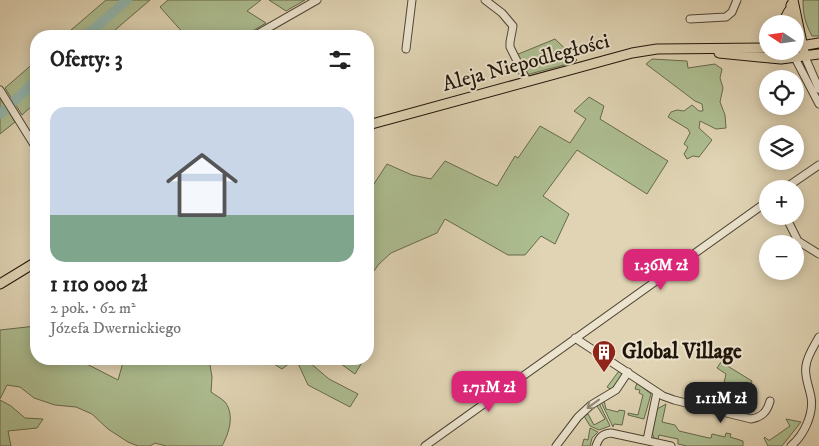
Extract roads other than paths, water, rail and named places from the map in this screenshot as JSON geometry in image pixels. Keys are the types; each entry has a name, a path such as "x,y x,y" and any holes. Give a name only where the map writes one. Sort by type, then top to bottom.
{"main road":[{"path":"790,15 793,0"},
{"path":"793,0 794,15"},
{"path":"788,15 790,11"},
{"name":"Aleja Niepodległości","path":"804,49 819,43"},
{"path":"736,48 759,44"},
{"name":"Aleja Niepodległości","path":"374,123 632,53 657,49 759,48"},
{"name":"Aleja Niepodległości","path":"697,50 759,57"},
{"name":"Aleja Niepodległości","path":"804,53 819,54"},
{"path":"0,284 30,266"}],"street":[{"path":"264,30 317,0"},
{"path":"406,49 412,0"},
{"path":"485,0 502,13 513,26 510,47 527,81"},
{"path":"690,19 726,16 732,12 737,0"},
{"path":"801,60 819,104"},
{"path":"803,60 819,89"},
{"path":"0,91 30,139"},
{"path":"797,180 819,165"},
{"path":"425,446 759,207"},
{"path":"790,225 798,241 819,254"},
{"path":"791,446 802,434 809,415 811,400 806,365 819,337"},
{"path":"575,338 657,392 674,400 746,419 762,416 770,402"},
{"path":"556,446 578,417 591,405 616,390 628,372"},
{"path":"647,440 657,392"},
{"path":"596,446 603,434 611,432 671,446"}],"waterway":[{"path":"93,30 127,0"},
{"path":"0,114 30,86"}],"place":[{"name":"Global Village","path":"604,373"}]}
